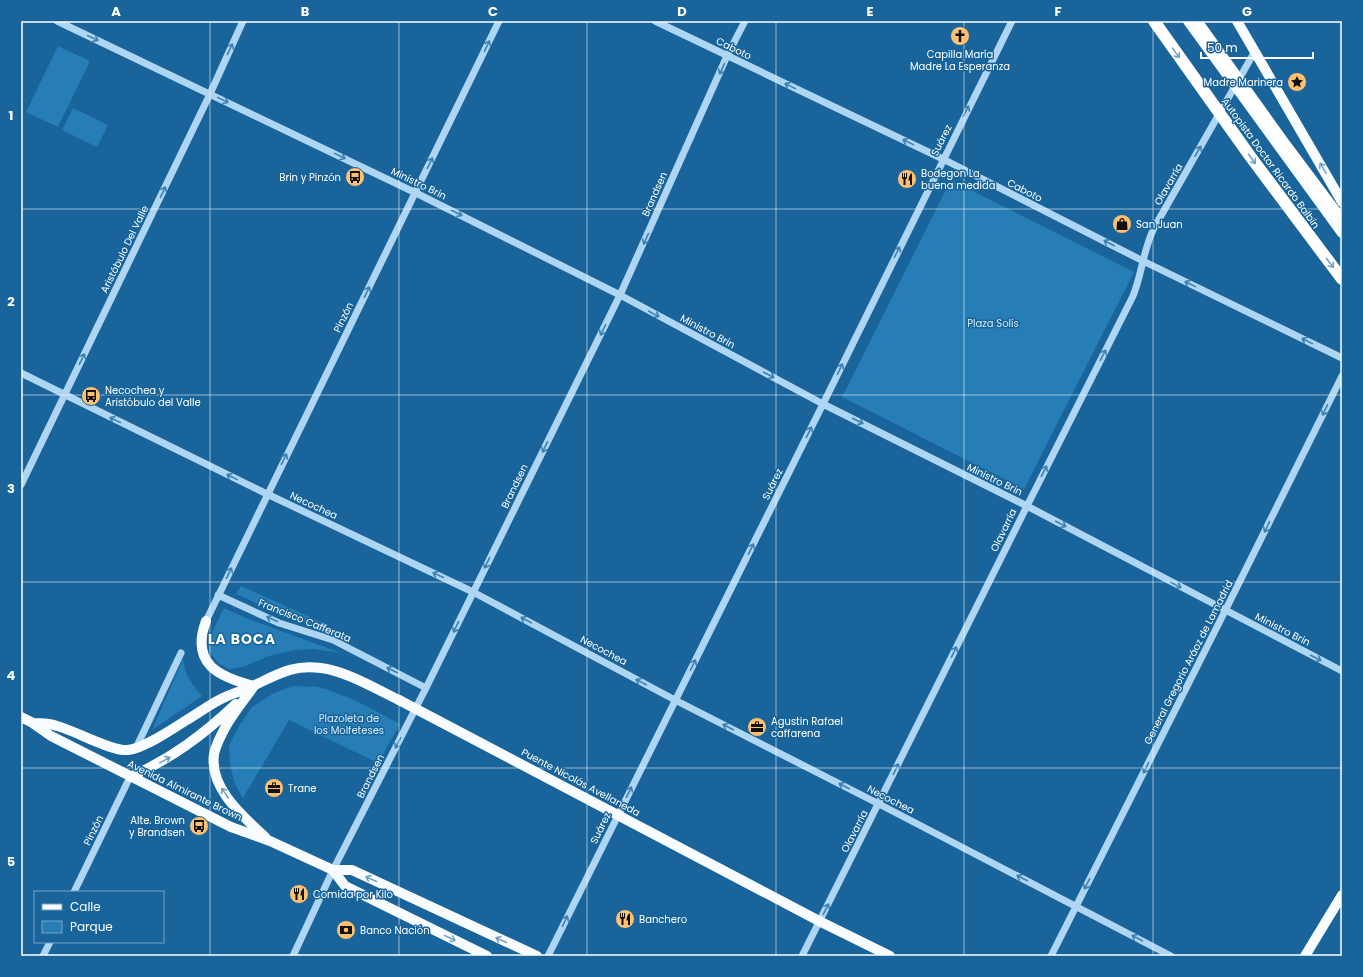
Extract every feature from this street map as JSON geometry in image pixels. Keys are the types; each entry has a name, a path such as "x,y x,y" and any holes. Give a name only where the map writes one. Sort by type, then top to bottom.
{"highway":[{"name":"Autopista Doctor Ricardo Balbín","path":"1154,21 1250,156 1342,278"},
{"path":"1196,21 1282,141 1342,221"}],"main road":[{"path":"1188,21 1342,233"},
{"path":"1237,21 1342,202"},
{"path":"206,621 202,632 201,649 207,662 213,669 224,676 254,686 226,725 216,748 214,765 218,781 226,795 247,820 270,842"},
{"name":"Puente Nicolás Avellaneda","path":"136,748 174,728 222,699 254,686 271,676 302,667 333,670 400,700 800,911 890,956"},
{"name":"Puente Nicolás Avellaneda","path":"130,777 170,756 193,741 220,719 254,686"},
{"name":"Avenida Almirante Brown","path":"21,717 51,736 231,827 270,842 333,870 352,870 537,956"},
{"name":"Avenida Almirante Brown","path":"31,722 56,725 123,750 136,748"},
{"name":"Avenida Almirante Brown","path":"333,870 345,886 487,956"},
{"path":"1305,956 1342,895"}],"street":[{"name":"Ministro Brin","path":"57,21 416,193 620,295 823,404 1027,506 1342,671"},
{"name":"Aristóbulo Del Valle","path":"21,485 210,94 243,21"},
{"name":"Pinzón","path":"206,621 499,21"},
{"name":"Caboto","path":"655,21 943,159 1143,261 1342,358"},
{"name":"Brandsen","path":"293,956 333,870 426,688 620,295 744,21"},
{"name":"Suárez","path":"548,956 1012,21"},
{"name":"Olavarría","path":"802,956 1133,296 1138,283 1149,239 1154,228 1255,51"},
{"name":"Necochea","path":"21,374 267,494 473,592 675,700 1171,956"},
{"name":"General Gregorio Aráoz de Lamadrid","path":"1051,956 1342,376"},
{"name":"Francisco Cafferata","path":"218,595 279,622 332,640 426,688"},
{"path":"136,748 181,653"},
{"name":"Pinzón","path":"74,891 130,777"},
{"path":"43,956 50,943"}],"green space":[{"path":"58,46 90,61 58,127 26,112"},
{"path":"73,108 108,125 97,147 62,130"},
{"name":"Plaza Solís","path":"951,180 1134,272 1024,489 842,397"},
{"path":"241,586 323,623 312,625 269,609 236,594"},
{"path":"224,608 246,618 341,653 314,649 294,650 269,656 243,667 229,669 218,663 209,651 208,641"},
{"path":"183,659 185,670 189,679 202,696 152,730"},
{"name":"Plazoleta de los Molfeteses","path":"294,686 318,687 329,690 360,703 400,724 378,763 289,720 243,798 235,784 230,765 229,746 239,726 252,707 274,693"}],"place":[{"name":"Capilla María Madre La Esperanza","path":"960,36"},
{"name":"Madre Marinera","path":"1297,82"},
{"name":"Brin y Pinzón","path":"355,177"},
{"name":"Bodegon La buena medida","path":"907,179"},
{"name":"San Juan","path":"1122,224"},
{"name":"Necochea y Aristóbulo del Valle","path":"91,396"},
{"name":"Agustin Rafael caffarena","path":"757,727"},
{"name":"Trane","path":"274,788"},
{"name":"Alte. Brown y Brandsen","path":"199,826"},
{"name":"Comida por Kilo","path":"299,894"},
{"name":"Banchero","path":"625,919"},
{"name":"Banco Nación","path":"346,930"}],"district":[{"name":"LA BOCA","path":"242,639"}]}
